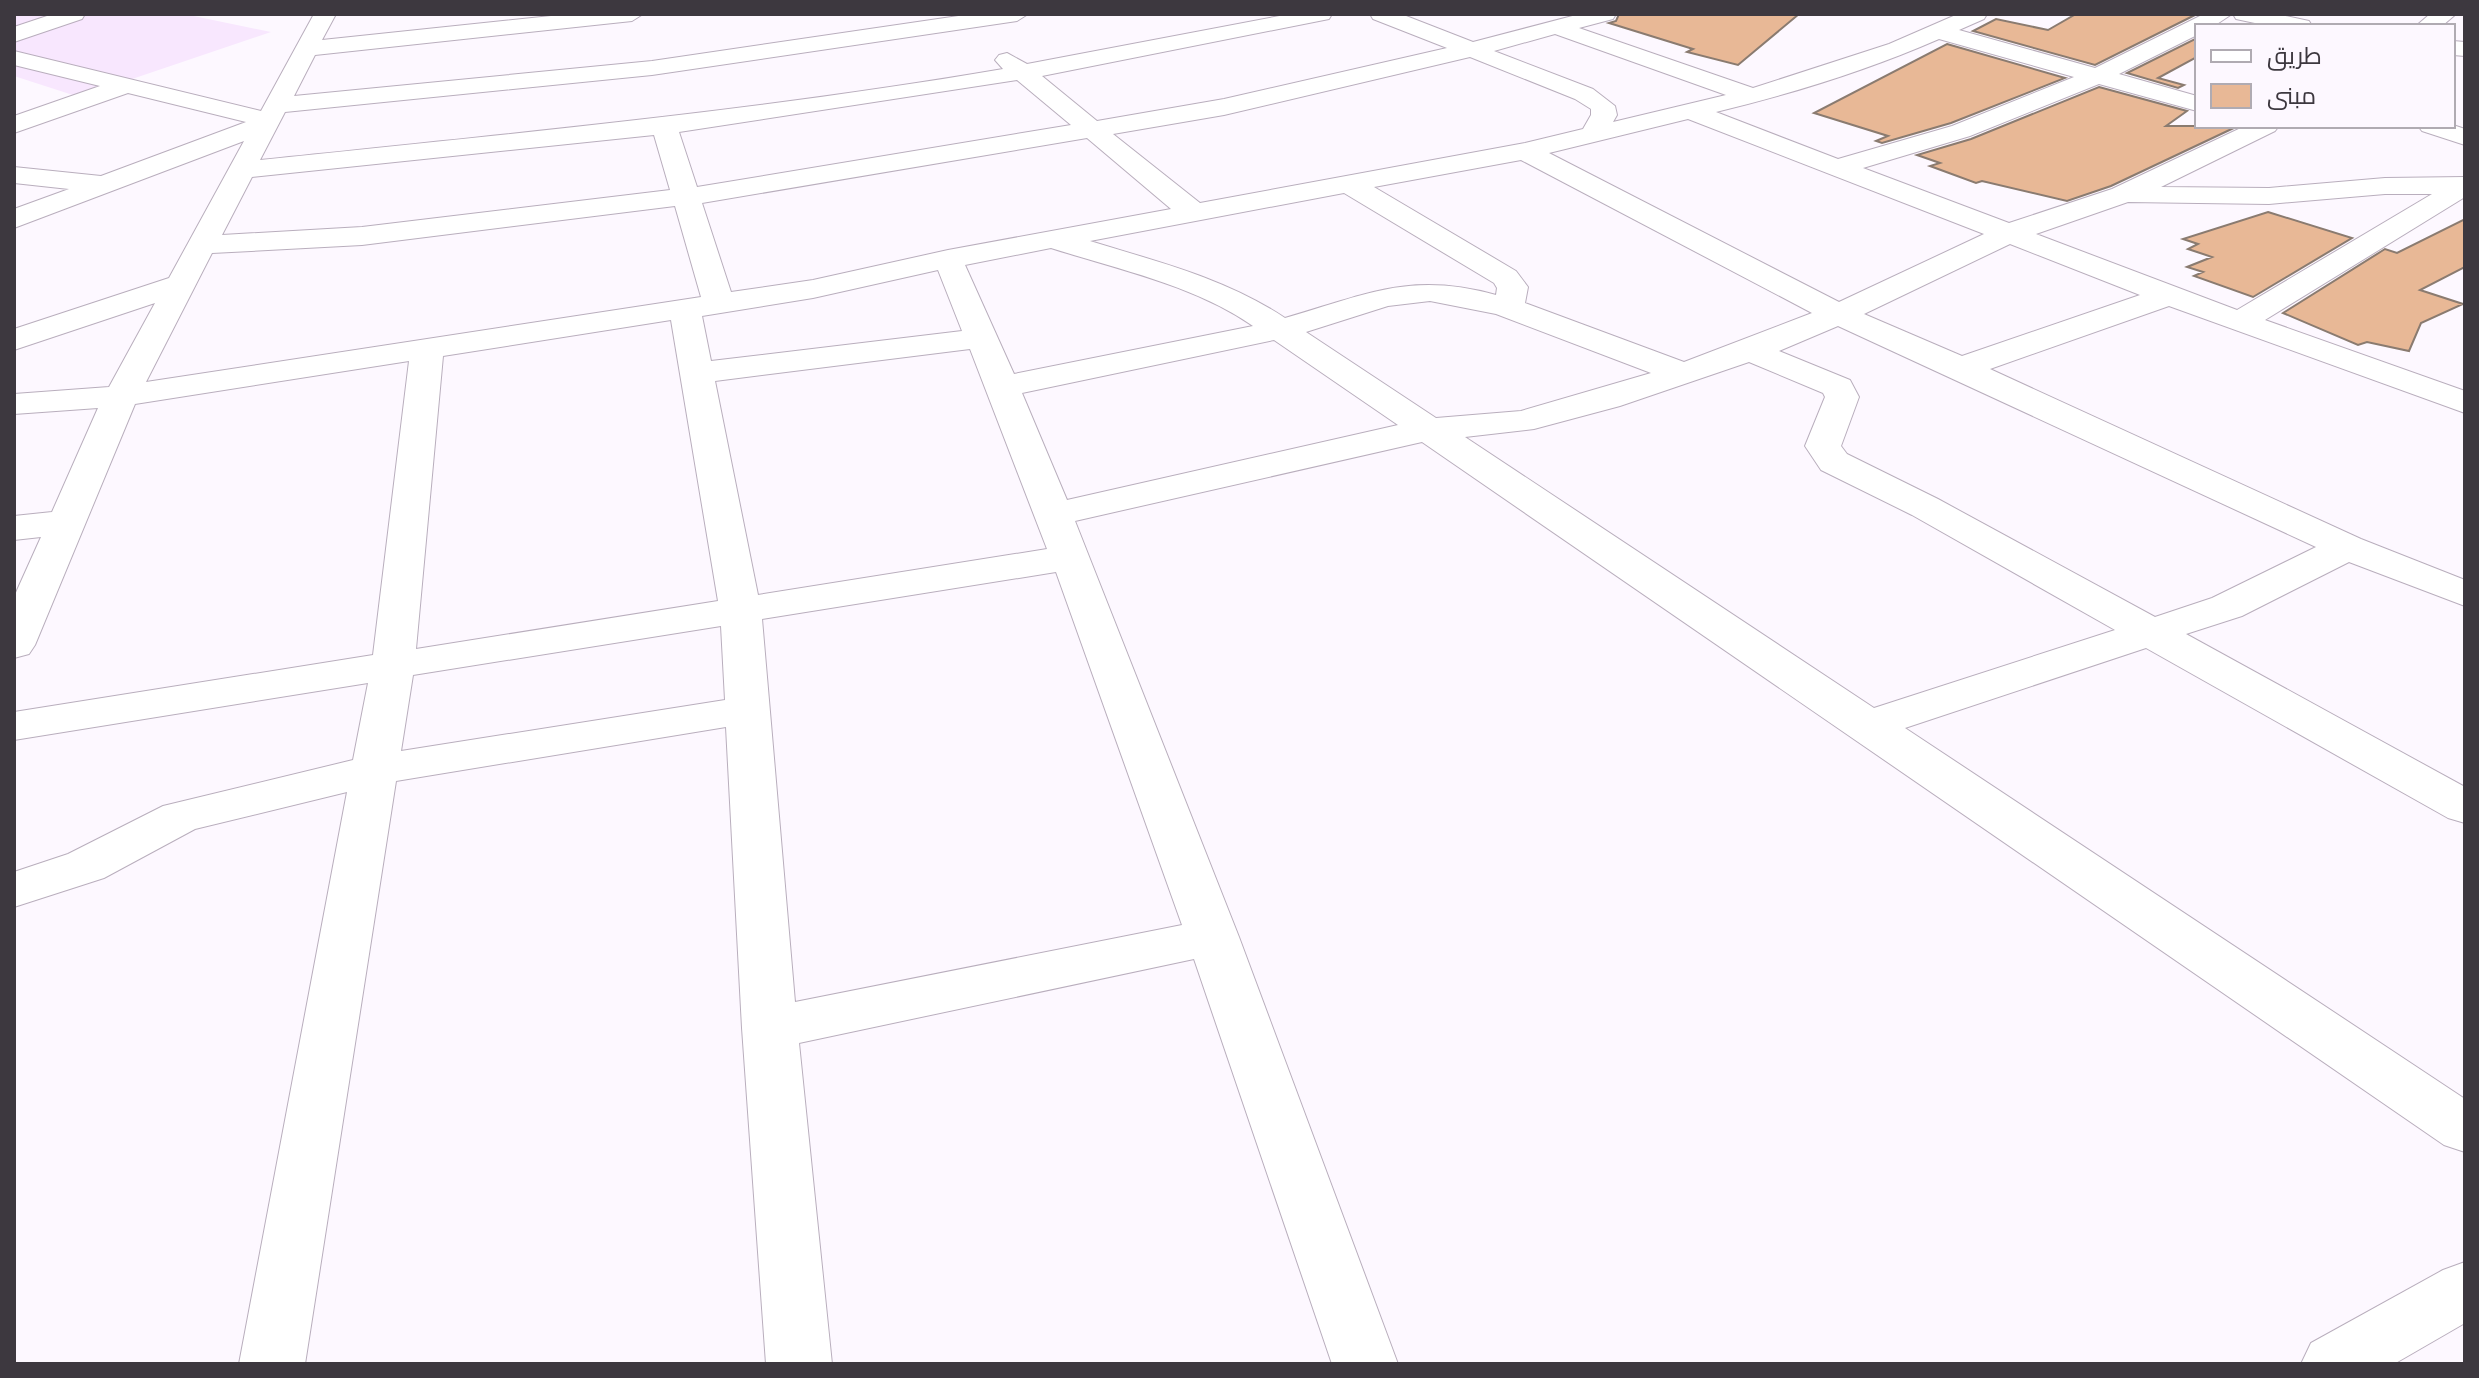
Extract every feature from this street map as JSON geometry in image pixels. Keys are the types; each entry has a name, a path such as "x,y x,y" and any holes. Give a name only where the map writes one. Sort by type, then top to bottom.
{"street":[{"path":"14,35 74,14"},
{"path":"307,49 632,14"},
{"path":"14,219 271,116 640,69 957,19 1017,14"},
{"path":"242,170 657,127 862,99 1151,51 1286,17 1321,14"},
{"path":"1381,14 1567,85 1603,106 1604,115 1593,134"},
{"path":"202,245 362,236 686,197 918,160 1224,107 1472,49 1605,14"},
{"path":"14,404 121,396 813,289 948,259 1525,151 1753,96 1941,32 1976,14"},
{"path":"2201,24 2221,14"},
{"path":"2244,14 2292,24"},
{"path":"14,645 121,396 327,15"},
{"path":"957,19 1194,213"},
{"path":"1556,27 1753,96"},
{"path":"1838,167 1961,131 2095,77 2195,27"},
{"path":"1941,32 2195,103"},
{"path":"14,58 271,116"},
{"path":"640,69 657,127 686,197 702,306 697,373 741,612 770,1028 799,1364"},
{"path":"14,125 127,85"},
{"path":"862,99 880,119"},
{"path":"1692,112 2240,322 2465,403"},
{"path":"14,726 741,612 1064,535 1430,429 1522,422 1608,399 1750,351 1838,314 2009,233 2122,195 2262,128"},
{"path":"2437,128 2465,137"},
{"path":"899,139 918,160"},
{"path":"14,140 46,178"},
{"path":"1525,151 1838,314 2347,547 2465,594"},
{"path":"14,175 105,185"},
{"path":"1350,185 1505,277 1513,287 1508,309"},
{"path":"2122,195 2269,196 2385,186 2465,185"},
{"path":"2240,322 2465,185"},
{"path":"1052,239 1196,283 1241,303 1281,328 1868,725 2442,1100 2465,1129"},
{"path":"948,259 1064,535 1213,937 1365,1364"},
{"path":"14,340 181,284"},
{"path":"1002,387 1281,328 1399,295 1450,294 1508,309 1681,373"},
{"path":"1961,368 2172,294"},
{"path":"697,373 982,338"},
{"path":"272,1364 393,665 427,350"},
{"path":"1750,351 1838,387 1842,397 1823,446 1834,462 1925,507 2465,807"},
{"path":"2413,385 2465,382"},
{"path":"14,528 67,522"},
{"path":"1868,725 2146,631 2227,607 2347,547"},
{"path":"14,890 86,866 180,817 375,770 748,710"},
{"path":"770,1028 1213,937"},
{"path":"2334,1364 2465,1290"}],"shaded area":[{"path":"14,14 184,14 271,32 79,97 14,76"}],"building":[{"path":"1619,14 1799,14 1738,65 1687,52 1693,49 1609,23 1616,21"},
{"path":"2076,14 2197,14 2095,65 1973,31 1996,19 2048,30"},
{"path":"2195,39 2195,58 2158,78 2184,85 2178,88 2127,73"},
{"path":"1947,44 2065,78 1951,123 1882,143 1876,141 1888,136 1814,113"},
{"path":"2099,87 2187,111 2166,126 2234,128 2111,186 2067,201 1982,181 1976,183 1930,166 1940,163 1917,155 1971,139"},
{"path":"2268,212 2352,238 2253,297 2194,276 2203,272 2187,267 2212,257 2188,249 2198,244 2183,239"},
{"path":"2465,219 2465,267 2420,290 2463,304 2421,323 2409,351 2367,342 2358,345 2283,313 2385,249 2397,253"}]}
